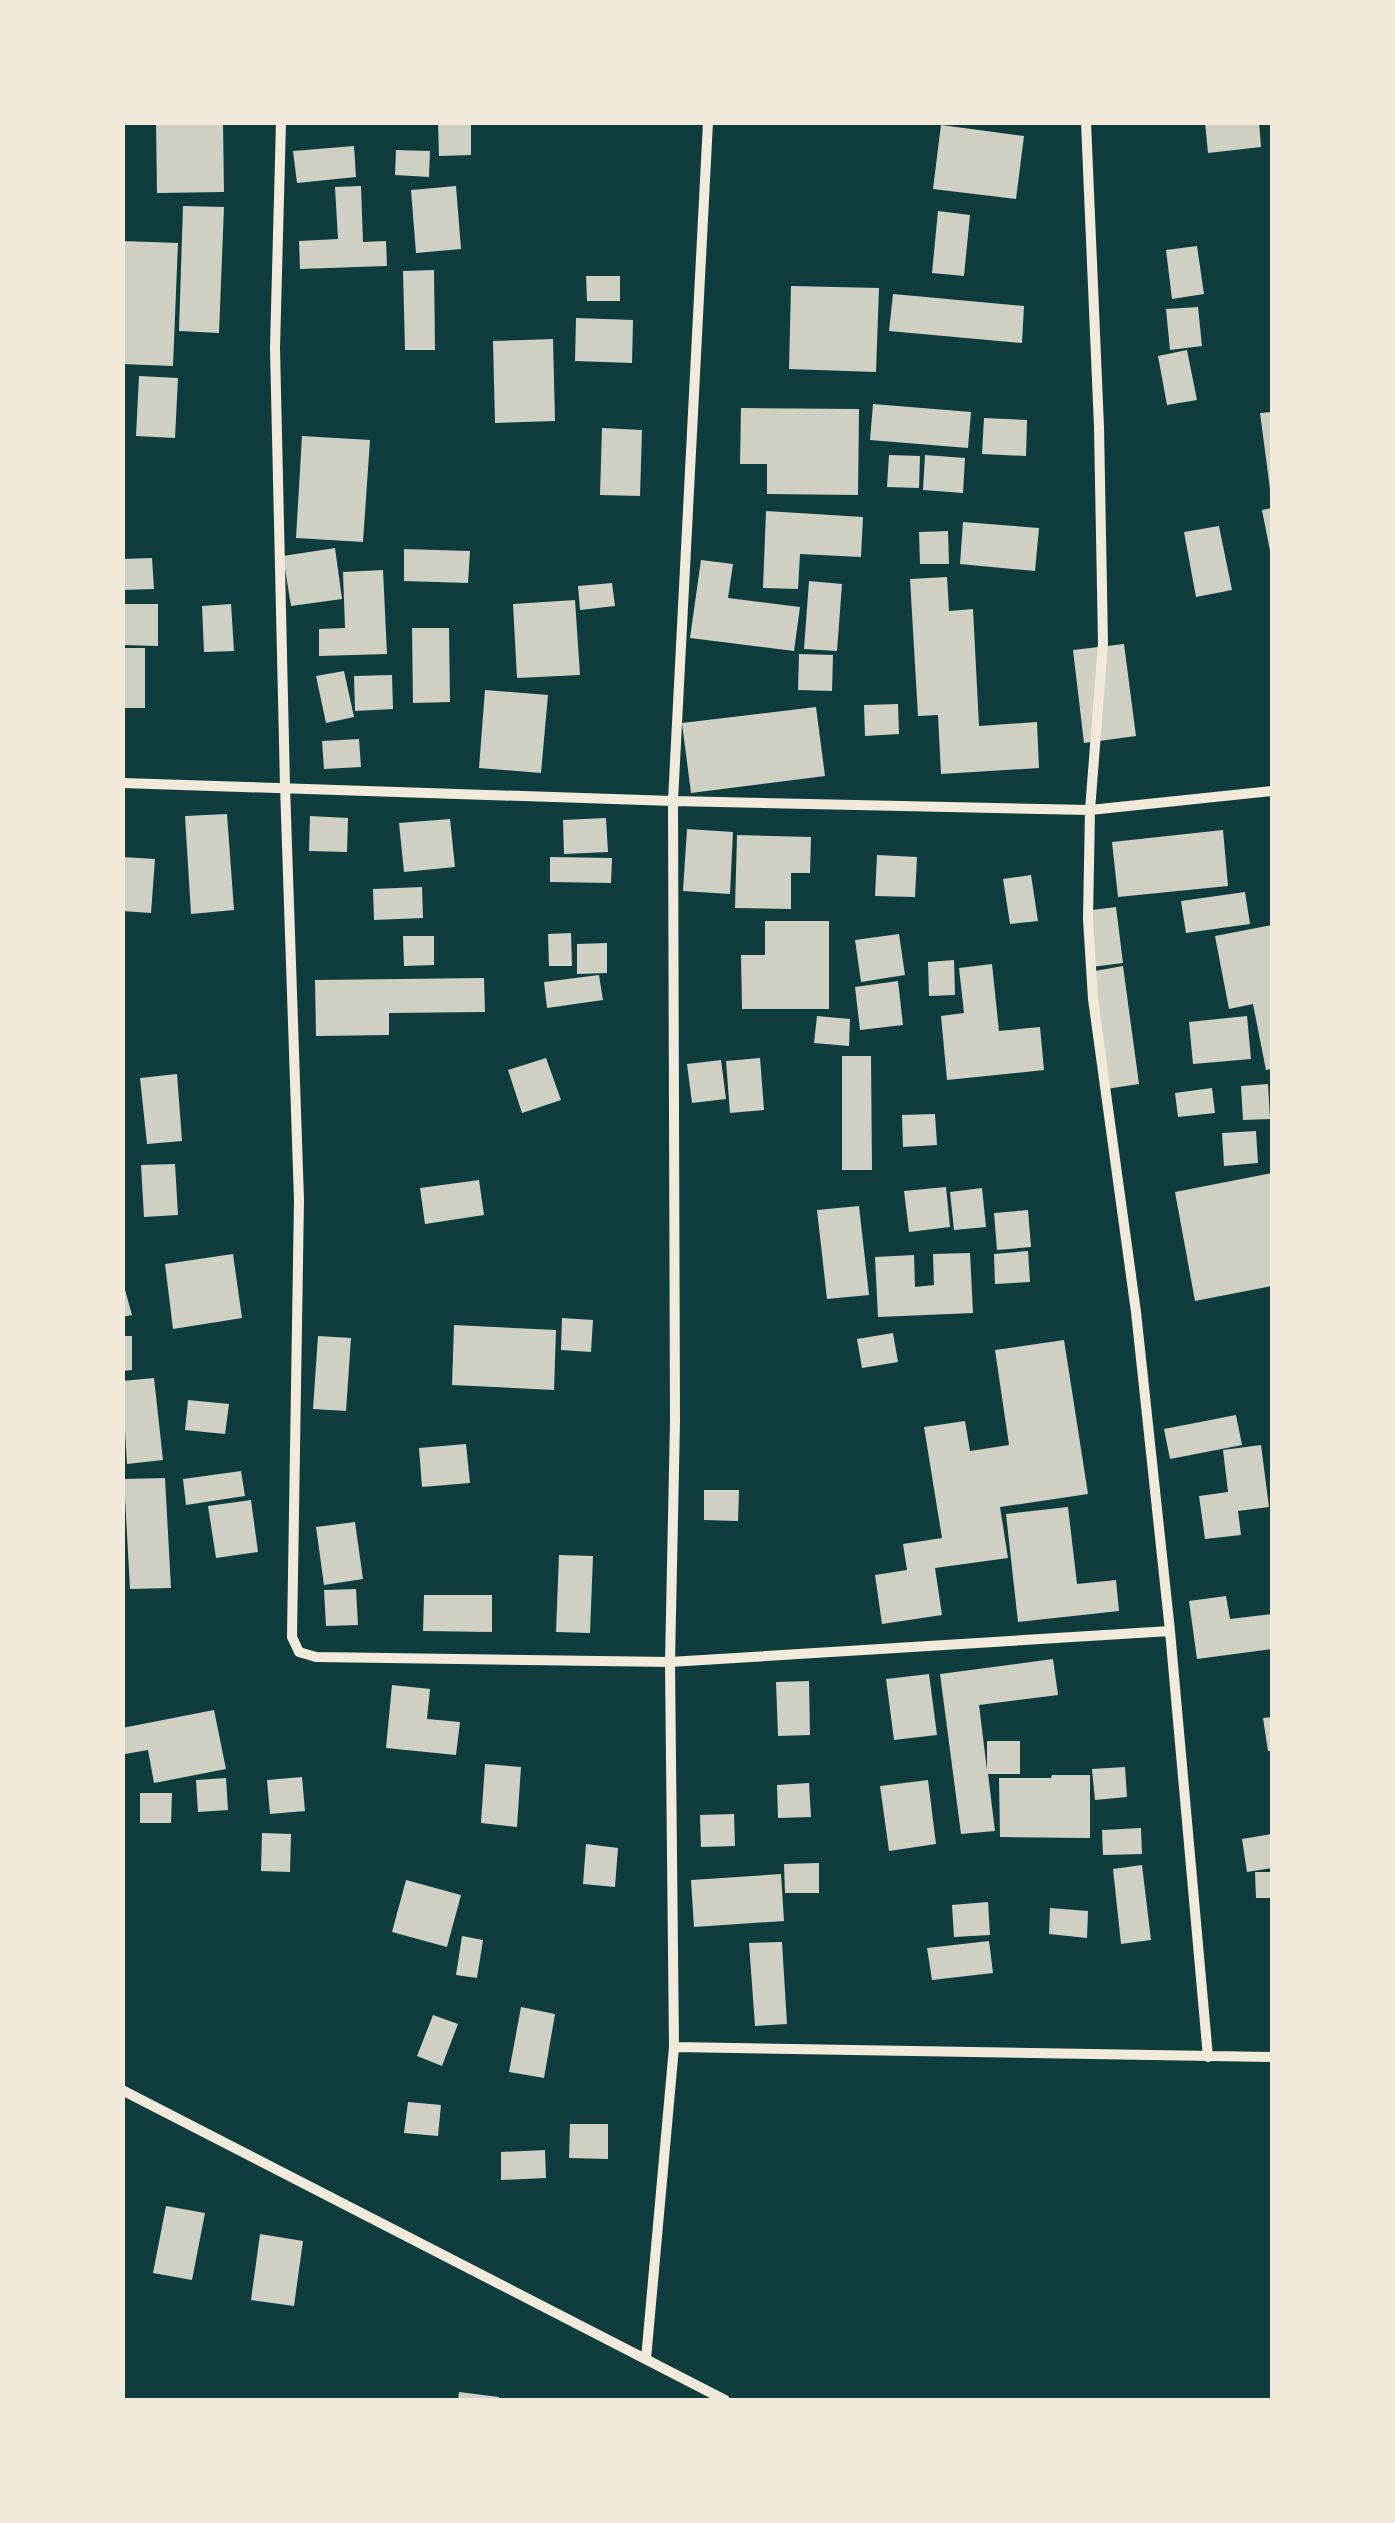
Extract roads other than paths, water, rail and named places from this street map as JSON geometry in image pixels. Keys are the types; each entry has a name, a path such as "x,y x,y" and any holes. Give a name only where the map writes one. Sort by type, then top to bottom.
{"street":[{"path":"281,122 275,348 298,1200 292,1636 300,1652 316,1657 670,1662 1170,1631"},
{"path":"646,2359 674,2047 670,1662 675,1421 672,801 708,122"},
{"path":"1086,122 1099,427 1103,643 1090,810 1088,920 1093,999 1136,1312 1170,1631 1208,2057"},
{"path":"122,783 1090,810 1272,790"},
{"path":"674,2047 1272,2057"},
{"path":"122,2090 725,2400"}]}
